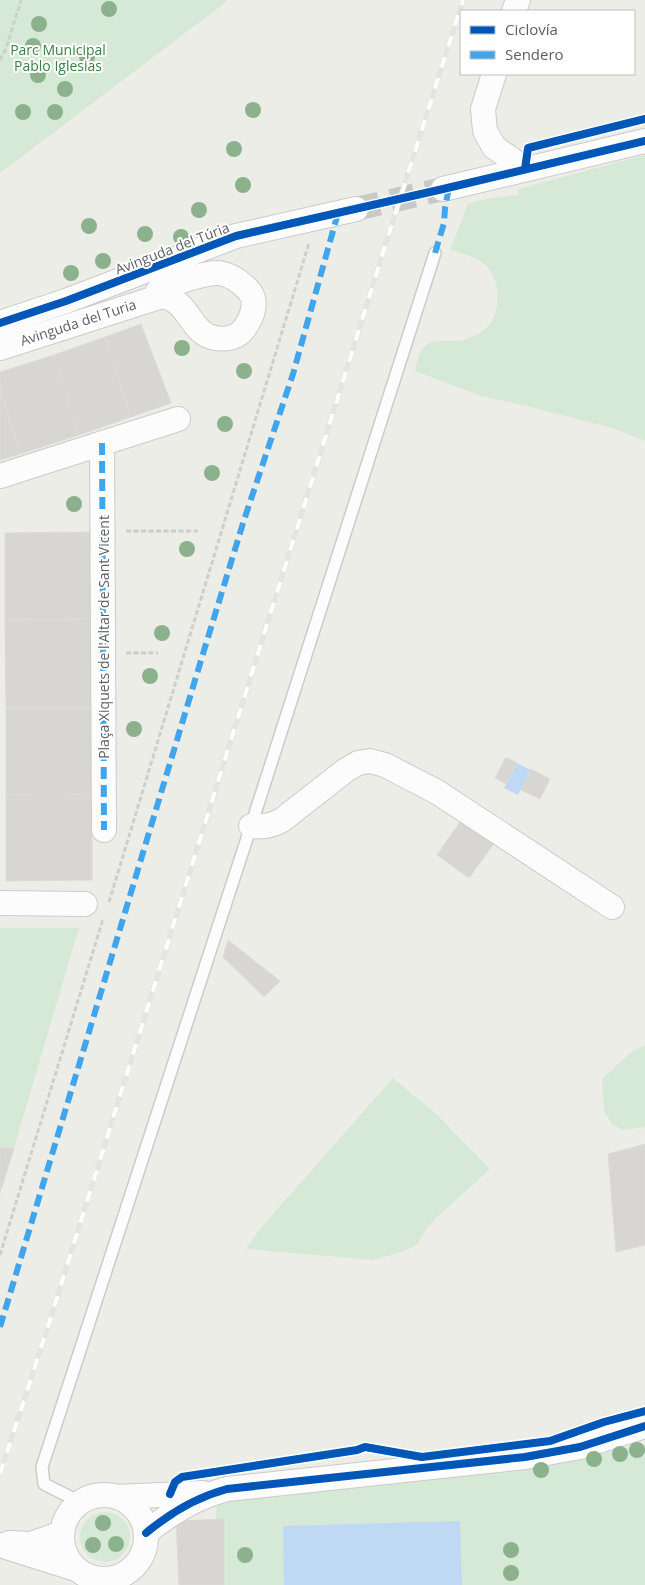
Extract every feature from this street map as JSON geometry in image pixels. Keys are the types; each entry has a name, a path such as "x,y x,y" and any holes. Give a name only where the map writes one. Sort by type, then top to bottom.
{"street":[{"path":"494,75 483,109 485,131 494,147 525,169"},
{"path":"444,189 645,140"},
{"name":"Avinguda del Túria","path":"0,324 66,301 236,236 356,209"},
{"name":"Avinguda del Turia","path":"0,348 156,297"},
{"path":"0,476 178,419"},
{"name":"Plaça Xiquets de l'Altar de Sant Vicent","path":"102,443 104,830"},
{"path":"251,826 272,826 346,770 358,763 370,761 385,765 437,792 612,907"},
{"path":"0,903 85,904"},
{"path":"146,1533 172,1513 210,1493 227,1488 525,1457 580,1448 645,1426"},
{"path":"116,1497 210,1493"},
{"path":"0,1543 76,1569 88,1576 101,1579 130,1579 143,1553 146,1540 141,1516 132,1505 116,1497 107,1495 93,1496 80,1502 71,1510 65,1521 62,1533 63,1546 68,1558 76,1569"},
{"path":"0,1543 31,1544 62,1533"}],"lane":[{"path":"80,1502 44,1484 42,1467 436,253"}],"path":[{"path":"0,60 6,49 21,0"},
{"path":"0,1255 149,774 316,218"},
{"path":"102,531 198,531"},
{"path":"103,654 158,653"}],"green space":[{"name":"Parc Municipal Pablo Iglesias","path":"0,0 227,0 0,173"},
{"path":"645,155 645,441 612,428 481,396 415,371 420,352 425,346 431,342 462,340 483,331 490,325 497,307 497,287 489,269 475,258 450,250 468,204 490,198 519,195 518,189"},
{"path":"0,928 79,928 14,1148 0,1148"},
{"path":"645,1045 645,1127 624,1130 613,1125 604,1112 602,1079 630,1053"},
{"path":"393,1078 435,1113 490,1169 436,1218 425,1231 417,1245 401,1252 374,1260 246,1249 258,1231"},
{"path":"645,1444 645,1585 179,1585 176,1521 216,1519 217,1500 558,1462"},
{"path":"100,1512 110,1512 123,1519 130,1532 130,1542 123,1555 110,1562 100,1562 91,1558 84,1551 80,1542 80,1532 84,1523 91,1516"}],"water":[{"path":"517,763 531,770 518,795 504,788"},
{"path":"460,1521 462,1585 284,1585 283,1526"}],"building":[{"path":"141,324 171,403 131,417 105,337"},
{"path":"105,337 131,417 79,435 54,355"},
{"path":"54,355 79,435 20,454 0,388 0,372"},
{"path":"0,388 20,454 0,460"},
{"path":"90,532 91,619 5,620 5,533"},
{"path":"91,619 92,708 6,708 5,620"},
{"path":"6,708 92,708 92,794 6,795"},
{"path":"506,757 517,763 506,784 495,778"},
{"path":"531,769 550,779 540,799 521,790"},
{"path":"92,794 92,880 6,881 6,795"},
{"path":"462,819 495,842 469,878 437,855"},
{"path":"228,940 280,981 264,997 223,957"},
{"path":"645,1144 645,1245 616,1252 608,1154"},
{"path":"0,1148 14,1148 0,1193"},
{"path":"224,1519 224,1585 179,1585 176,1521"}],"tunnel":[{"path":"356,209 443,189"}],"railway":[{"path":"0,1474 51,1317 463,0"}],"marked path":[{"path":"435,253 444,223 449,187"},
{"path":"0,1327 244,520 293,374 338,213"},
{"path":"102,443 104,830"}],"cycle path":[{"path":"525,169 528,148 645,119"},
{"path":"0,323 66,301 236,236 645,141"},
{"path":"170,1494 175,1482 182,1477 357,1450 365,1447 422,1457 550,1441 604,1422 645,1411"},
{"path":"146,1533 184,1506 205,1496 227,1489 525,1457 580,1447 645,1426"}]}
